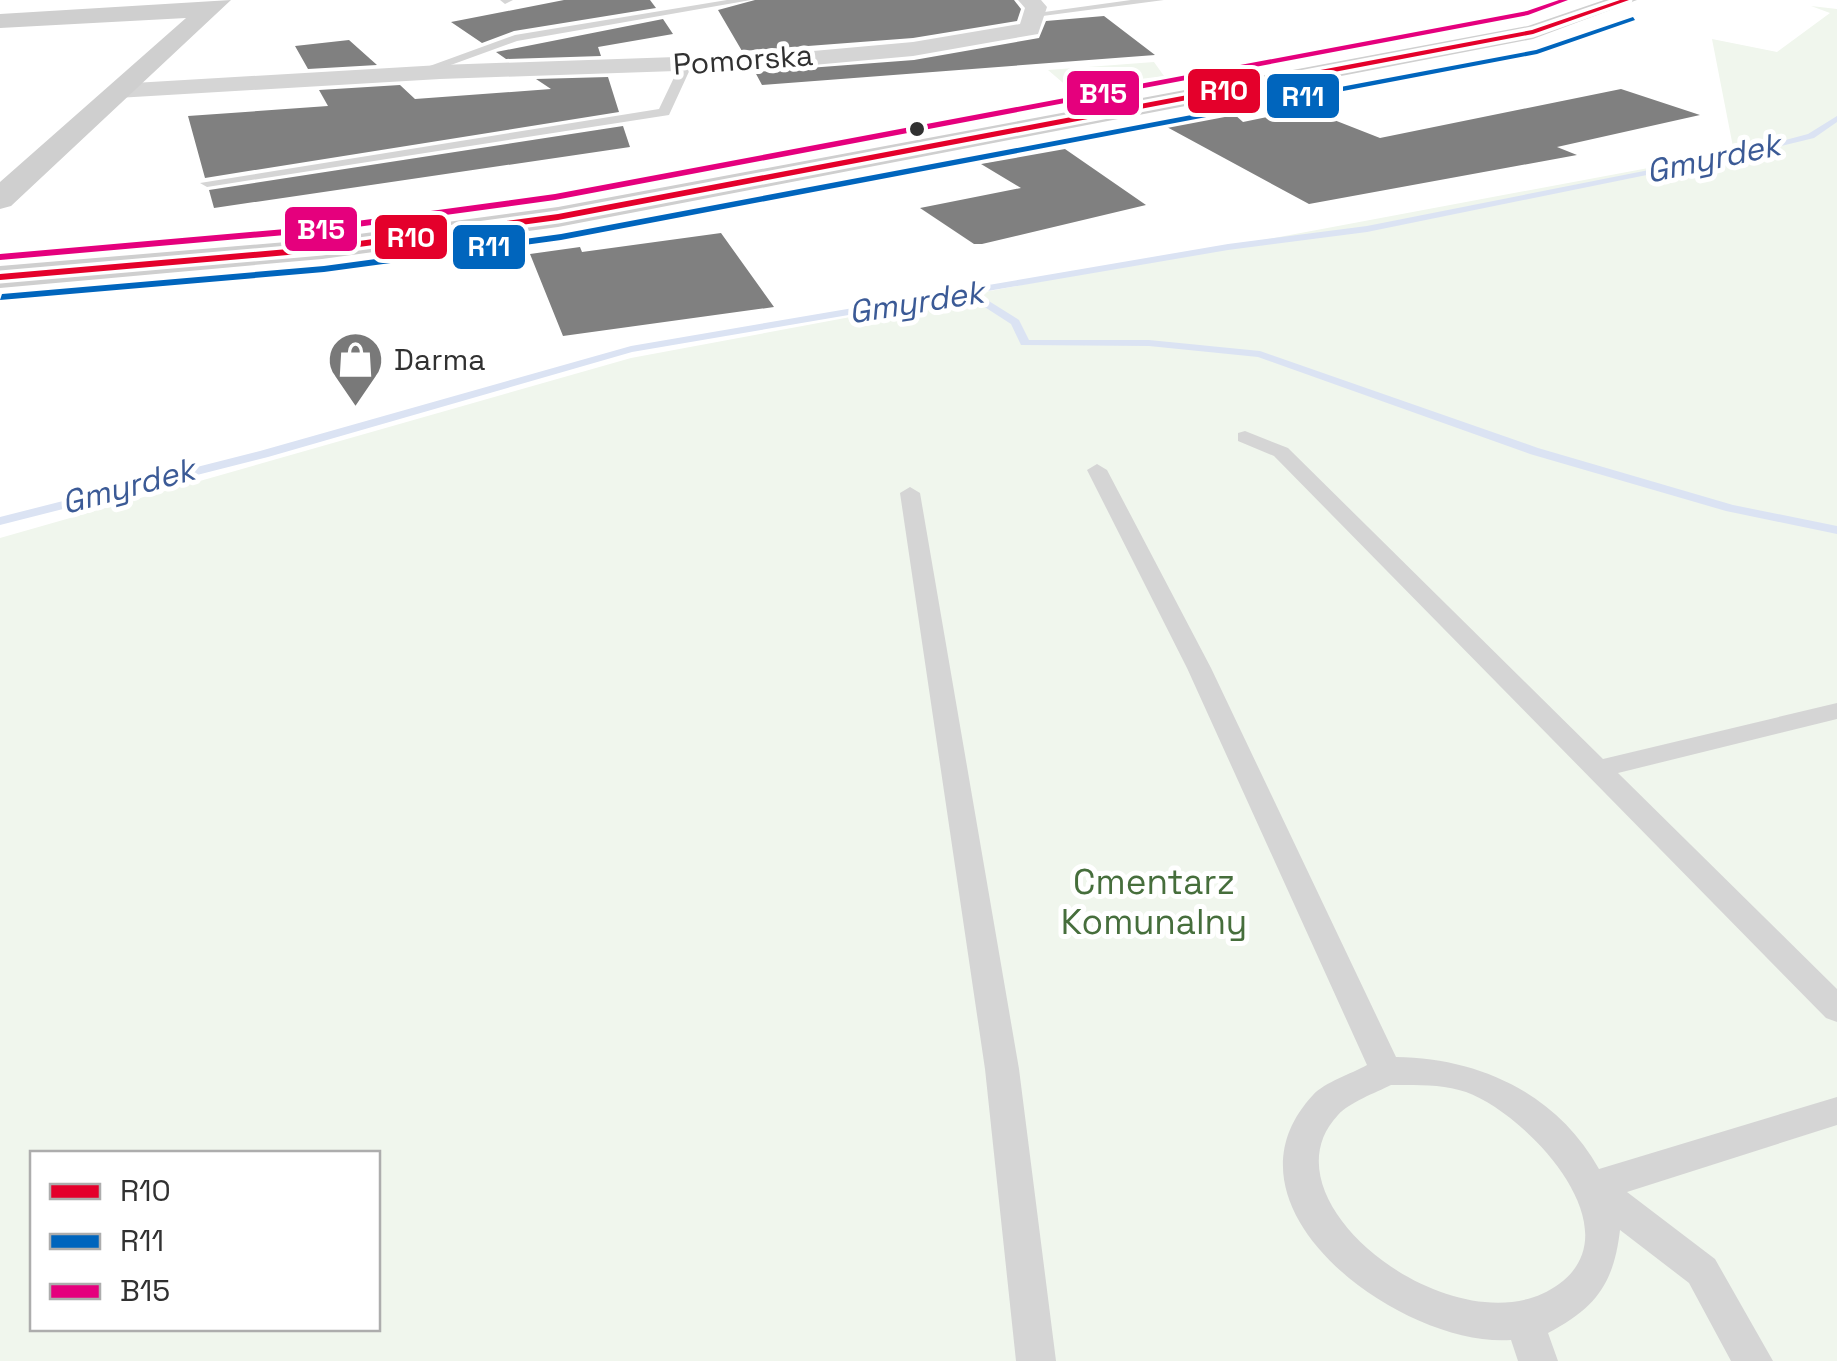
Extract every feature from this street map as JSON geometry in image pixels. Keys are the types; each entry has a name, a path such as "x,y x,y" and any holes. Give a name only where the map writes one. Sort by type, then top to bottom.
{"street":[{"path":"1,265 420,236 558,218 1533,32 1626,0"},
{"path":"0,21 215,5"},
{"path":"0,198 63,137 215,5"},
{"name":"Pomorska","path":"117,91 422,72 686,65 980,41 1030,29 1032,7"},
{"path":"0,180 63,137"}],"lane":[{"name":"Pomorska","path":"422,72 515,38 746,0"},
{"path":"1032,7 1158,0"},
{"path":"207,184 664,112 686,65"},
{"path":"1245,437 1280,452 1837,1010"},
{"path":"1098,470 1198,668 1386,1071"},
{"path":"910,492 1002,1069 1036,1361"},
{"path":"1597,769 1837,711"},
{"path":"1386,1071 1433,1071 1482,1084 1528,1109 1568,1145 1594,1188 1603,1231 1595,1272 1532,1343 1425,1316 1377,1291 1338,1256 1312,1215 1300,1174 1303,1136 1320,1105 1349,1084 1386,1071"},
{"path":"1594,1188 1837,1111"},
{"path":"1594,1188 1702,1271 1753,1361"}],"green space":[{"name":"Cmentarz Komunalny","path":"1811,6 1837,9 1837,1361 0,1361 0,538 631,358 1734,152 1712,39 1777,52 1830,13"},
{"path":"1154,62 1164,76 1069,88 1048,70"}],"building":[{"path":"564,0 650,0 656,8 514,31 482,43 451,22"},
{"path":"755,0 1014,0 1021,9 1017,21 913,38 742,51 718,10"},
{"path":"1104,16 1155,55 762,85 755,72 914,60 1039,38 1046,21"},
{"path":"663,19 673,34 598,47 601,56 506,59 496,52"},
{"path":"349,40 377,65 308,69 295,46"},
{"path":"608,77 619,112 205,178 188,116 328,106 319,90 400,85 415,99 551,89 536,79"},
{"path":"1621,89 1700,115 1557,147 1577,155 1309,204 1165,126 1234,114 1243,122 1306,109 1380,138"},
{"path":"623,126 630,147 214,208 209,190"},
{"path":"1065,149 1146,205 982,244 974,244 920,208 1021,188 981,164"},
{"path":"721,233 774,307 563,336 530,254 580,247 582,252"}],"waterway":[{"name":"Gmyrdek","path":"0,521 264,454 631,349 1228,247 1367,229 1740,154 1811,136 1837,118"},
{"path":"968,292 1015,322 1025,343 1149,343 1260,354 1534,451 1731,508 1837,530"}],"transit line":[{"name":"B15","path":"0,257 320,229 555,197 1528,13 1565,0"},
{"name":"R10","path":"0,277 322,249 558,217 1533,32 1626,0"},
{"name":"R11","path":"2,297 324,269 561,237 1537,52 1633,19"}],"place":[{"name":"Darma","path":"355,409"}]}
